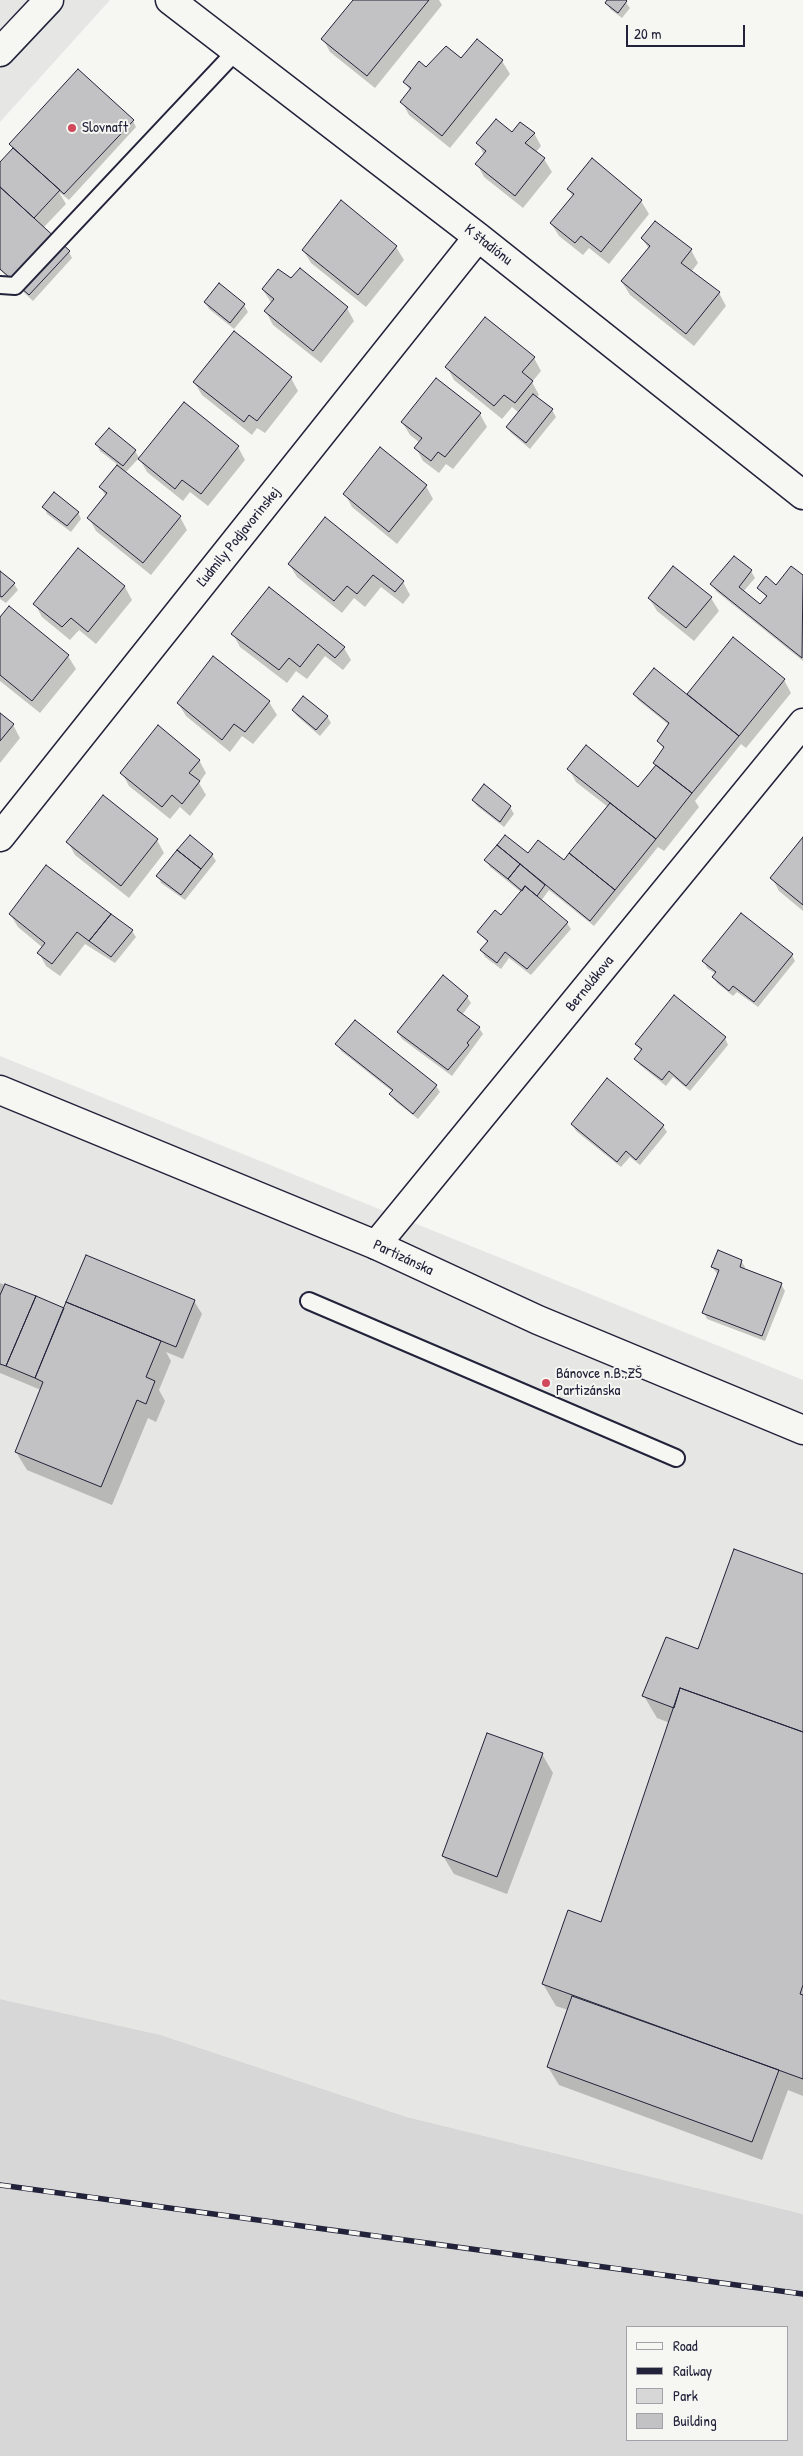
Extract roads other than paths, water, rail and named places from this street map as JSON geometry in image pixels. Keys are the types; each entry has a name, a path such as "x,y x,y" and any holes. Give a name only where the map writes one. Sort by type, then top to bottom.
{"street":[{"path":"0,52 49,0"},
{"name":"K štadiónu","path":"170,0 478,237 803,495"},
{"name":"Ľudmily Podjavorinskej","path":"0,837 478,237"},
{"name":"Bernolákova","path":"376,1245 803,723"},
{"name":"Partizánska","path":"0,1090 376,1245 538,1320 803,1430"}],"lane":[{"path":"0,285 15,286 237,50"},
{"path":"309,1301 676,1458"}],"railway":[{"path":"0,2185 803,2294"}],"place":[{"name":"Slovnaft","path":"72,128"},
{"name":"Bánovce n.B.,ZŠ Partizánska","path":"546,1383"}]}
